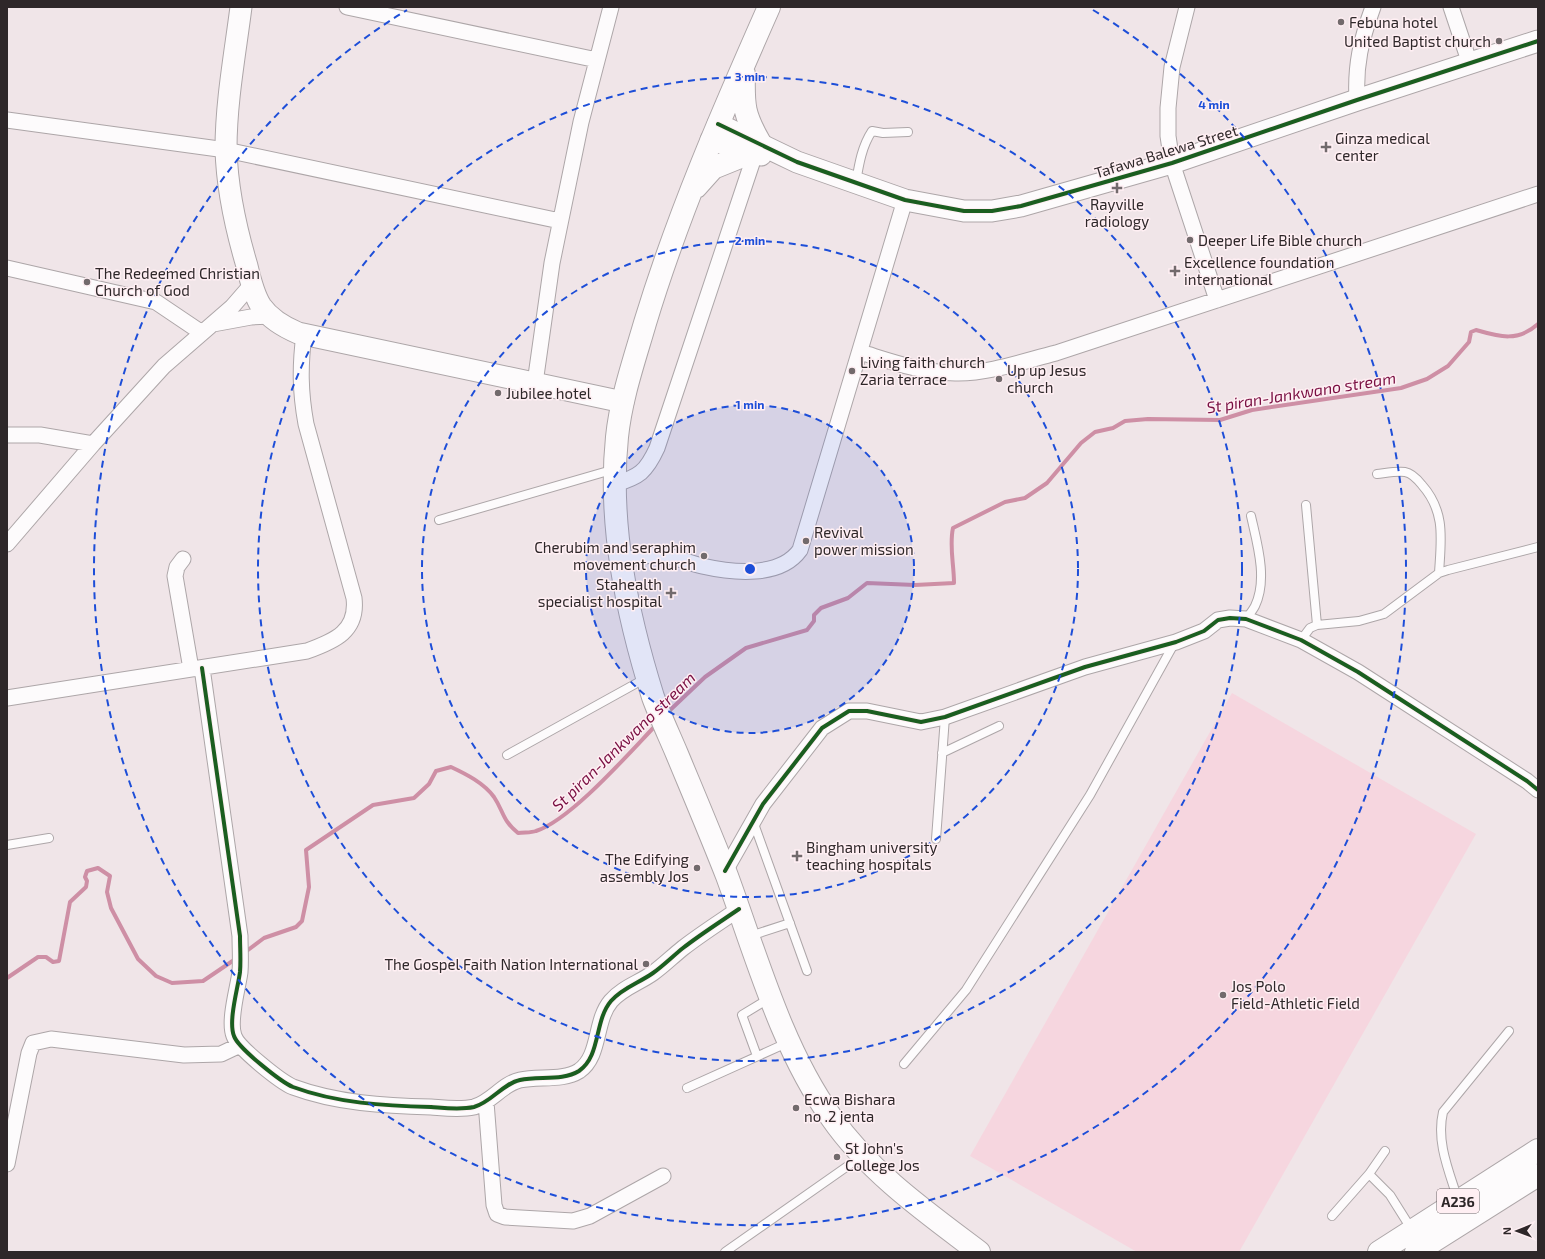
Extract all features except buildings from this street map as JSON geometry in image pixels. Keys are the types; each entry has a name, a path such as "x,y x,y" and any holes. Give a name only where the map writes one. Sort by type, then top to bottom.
{"main road":[{"path":"769,7 686,201 656,286 623,402 615,476 621,562 635,631 654,698 725,871 789,1042 814,1092 833,1121 862,1155 911,1200 979,1252"},
{"path":"686,201 713,168 755,150 745,114 743,100 744,64"},
{"name":"A236","path":"1379,1252 1538,1150"},
{"name":"A236","path":"1416,1252 1538,1175"}],"street":[{"path":"241,7 229,99 226,150 229,184 240,244 252,284 261,306 285,327 304,334 623,402"},
{"path":"347,7 597,60"},
{"path":"535,383 552,263 560,221 581,122 611,7"},
{"path":"1187,7 1172,67 1168,108 1168,136 1172,163 1216,300"},
{"path":"1357,100 1357,67 1361,46 1373,7"},
{"path":"1451,7 1470,64"},
{"name":"Tafawa Balewa Street","path":"715,132 755,150 797,162 905,200 964,211 992,211 1022,206 1172,163 1357,100 1538,41"},
{"path":"7,120 226,150 560,221"},
{"path":"615,476 633,479 643,472 657,448 755,150"},
{"path":"860,352 930,371 955,373 976,372 1056,353 1538,194"},
{"path":"621,562 638,556 662,555 716,569 758,571 774,568 795,557 800,550 905,200"},
{"path":"7,268 156,302 206,329 251,317 271,316"},
{"path":"7,544 164,366 232,307 252,284"},
{"path":"7,698 307,652 322,646 344,632 350,626 354,618 354,598 306,424 302,403 300,361 304,334"},
{"path":"7,435 40,435 94,444"},
{"path":"183,560 177,567 175,576 197,668 240,936 240,971 232,1026 234,1036 240,1045 272,1073 292,1086 329,1097 391,1106 461,1108 475,1106 486,1102 506,1086 519,1080 572,1075 580,1070 592,1057 598,1030 610,1002 622,991 653,973 708,929 739,909"},
{"path":"725,871 763,804 822,728 849,711 867,711 921,722 945,717 1085,667 1176,642 1204,631 1218,620 1230,618 1246,619 1301,640 1358,672 1527,781 1538,790"},
{"path":"7,1164 29,1053 33,1043 51,1039 184,1055 221,1054 240,1045"},
{"path":"486,1102 494,1205 497,1214 505,1218 573,1222 590,1216 663,1176"}],"lane":[{"path":"856,183 860,160 868,137 872,131 883,133 908,132"},
{"path":"1377,474 1406,472 1414,477 1426,490 1437,507 1442,530 1439,574"},
{"path":"439,520 615,476"},
{"path":"1306,505 1317,625"},
{"path":"1246,619 1255,606 1261,584 1259,556 1251,516"},
{"path":"1301,640 1310,628 1317,625 1359,621 1384,614 1439,574 1538,547"},
{"path":"904,1064 966,990 1090,795 1176,642"},
{"path":"507,755 648,677"},
{"path":"936,839 945,717"},
{"path":"942,754 999,726"},
{"path":"753,821 807,971"},
{"path":"7,845 49,838"},
{"path":"749,937 790,923"},
{"path":"757,1056 742,1015 772,998"},
{"path":"1458,1201 1441,1142 1440,1126 1443,1112 1509,1031"},
{"path":"687,1088 789,1042"},
{"path":"1332,1216 1369,1174 1385,1151"},
{"path":"725,1252 862,1155"},
{"path":"1369,1174 1390,1195 1412,1231"}],"shaded area":[{"name":"Jos Polo Field-Athletic Field","path":"1232,693 1476,834 1239,1252 1137,1252 970,1156"}],"waterway":[{"name":"St piran-Jankwano stream","path":"667,713 705,677 746,648 807,630 814,621 814,615 821,608 848,598 867,583 915,585 954,583 952,548 953,528 1005,502 1025,498 1047,483 1081,443 1095,432 1113,428 1125,421 1148,419 1220,420 1252,410 1401,388 1427,379 1448,366 1469,342 1471,332 1476,330 1493,335 1516,336 1531,330 1538,324"},
{"name":"St piran-Jankwano stream","path":"244,953 264,938 296,927 302,921 309,887 306,850 373,805 414,798 429,784 436,771 451,767 474,779 485,787 494,797 506,820 518,833 534,832 566,814 583,800 657,724"},
{"name":"St piran-Jankwano stream","path":"7,978 38,957 46,957 53,962 59,961 70,902 86,887 87,881 85,877 87,871 98,868 110,876 107,892 111,908 138,959 156,976 172,983 203,981 237,958"}],"cycle path":[{"path":"718,124 797,162 905,200 964,211 992,211 1021,206 1172,163 1357,100 1538,41"},
{"path":"725,871 763,804 822,728 849,711 867,711 921,722 945,717 1085,667 1176,642 1204,631 1218,620 1230,618 1246,619 1301,640 1358,672 1527,781 1538,790"},
{"path":"202,668 240,936 240,972 234,1004 232,1030 237,1041 251,1056 270,1072 293,1087 326,1097 361,1103 396,1106 463,1108 480,1105 508,1085 520,1080 558,1077 573,1074 586,1065 591,1057 602,1018 615,996 648,977 679,951 739,909"}],"place":[{"name":"Febuna hotel","path":"1341,22"},
{"name":"United Baptist church","path":"1499,41"},
{"name":"Ginza medical center","path":"1326,147"},
{"name":"Rayville radiology","path":"1117,188"},
{"name":"Deeper Life Bible church","path":"1190,240"},
{"name":"Excellence foundation international","path":"1175,271"},
{"name":"The Redeemed Christian Church of God","path":"87,282"},
{"name":"Living faith church Zaria terrace","path":"852,371"},
{"name":"Up up Jesus church","path":"999,379"},
{"name":"Jubilee hotel","path":"498,393"},
{"name":"Revival power mission","path":"806,541"},
{"name":"Cherubim and seraphim movement church","path":"704,556"},
{"name":"Stahealth specialist hospital","path":"671,593"},
{"name":"Bingham university teaching hospitals","path":"797,856"},
{"name":"The Edifying assembly Jos","path":"697,868"},
{"name":"The Gospel Faith Nation International","path":"646,964"},
{"name":"Jos Polo Field-Athletic Field","path":"1223,995"},
{"name":"Ecwa Bishara no .2 jenta","path":"796,1108"},
{"name":"St John's College Jos","path":"837,1157"}]}
